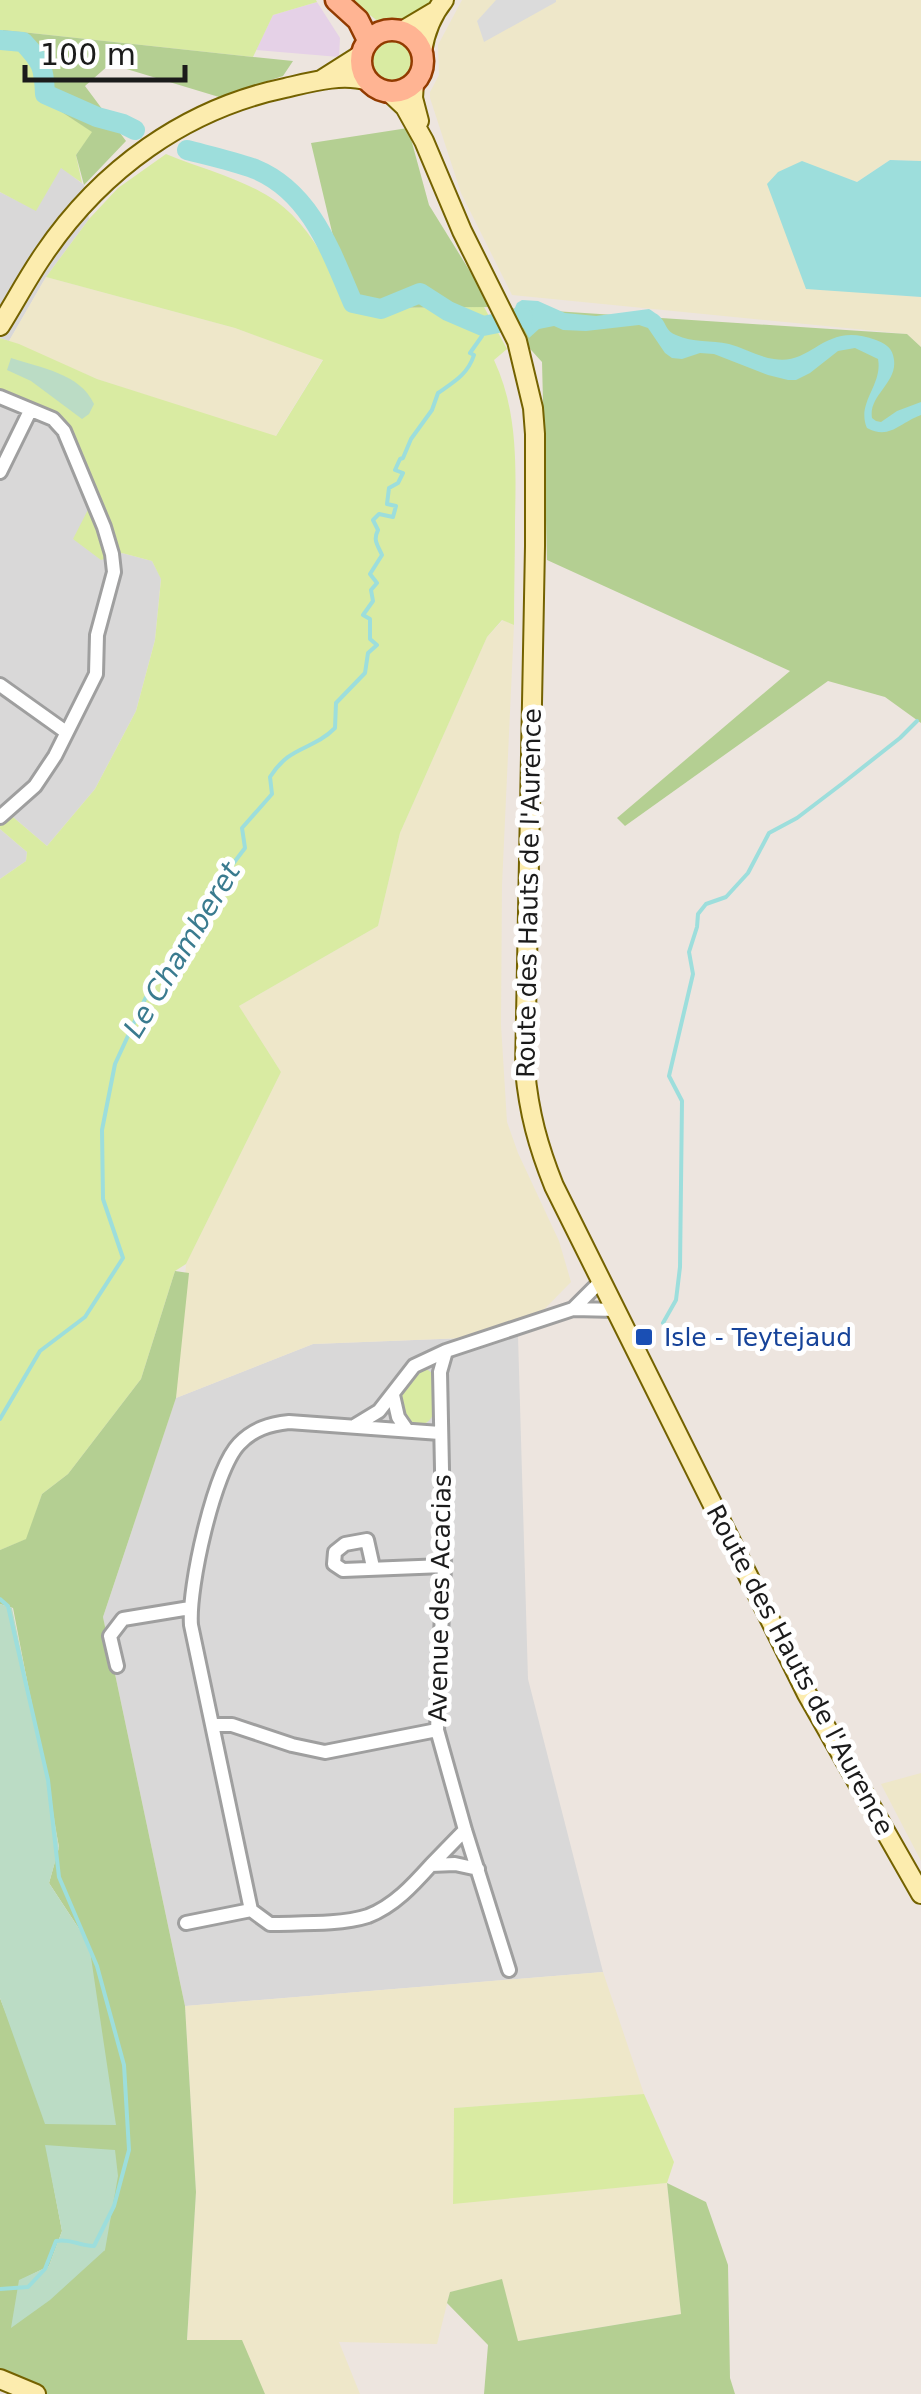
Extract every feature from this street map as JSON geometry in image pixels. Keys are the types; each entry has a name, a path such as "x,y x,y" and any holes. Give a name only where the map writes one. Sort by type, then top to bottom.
{"main road":[{"path":"336,0 358,20 365,47 362,68 368,81"},
{"path":"352,0 418,43 422,52"},
{"path":"320,80 365,47 374,35 396,30 439,6"},
{"path":"0,326 65,226 133,158 216,108 265,92 320,80 358,78 390,92 407,88 423,68 424,36 439,6"},
{"path":"414,83 413,98 424,141"},
{"path":"390,92 405,108 424,141"},
{"name":"Route des Hauts de l'Aurence","path":"424,141 462,231 517,341 527,376 535,434 525,1070 538,1144 554,1186 807,1694 921,1894"},
{"path":"0,2379 36,2394"}],"street":[{"path":"0,396 53,419 64,431 104,527 114,572 97,634 96,674 35,786 0,817"},
{"path":"0,472 30,410"},
{"path":"0,685 66,732"},
{"path":"573,1309 602,1280"},
{"path":"354,1426 379,1412 414,1366 446,1351 573,1309 617,1310"},
{"name":"Avenue des Acacias","path":"446,1351 440,1372 444,1566 437,1730 510,1970"},
{"path":"393,1395 398,1418 406,1430"},
{"path":"440,1433 289,1422 257,1430 240,1443 224,1465 194,1578 190,1608 251,1910 270,1924 365,1917 409,1890 465,1830"},
{"path":"373,1567 444,1566"},
{"path":"117,1666 110,1636 122,1618 190,1608"},
{"path":"212,1726 232,1725 326,1752 437,1730"},
{"path":"431,1865 455,1864 478,1869"},
{"path":"186,1924 251,1910"}],"shaded area":[{"path":"462,0 921,0 921,161 890,160 857,182 802,162 806,288 921,297 921,347 907,334 512,295 461,193 430,98 439,75 438,45"},
{"path":"496,0 556,2 484,42 477,21"},
{"path":"317,2 340,38 339,57 256,50 273,15"},
{"path":"61,167 84,185 89,219 46,277 9,341 0,338 0,192 36,210"},
{"path":"46,277 235,328 323,359 275,437 97,379 9,341"},
{"path":"0,397 53,419 112,554 152,561 161,578 155,640 136,711 95,789 47,846 0,806"},
{"path":"503,620 514,625 502,885 501,1025 507,1122 559,1241 571,1282 518,1336 313,1344 176,1398 186,1264 281,1072 239,1006 378,926 400,833 487,637"},
{"path":"0,829 27,852 26,861 0,879"},
{"path":"518,1336 528,1679 603,1972 185,2006 103,1617 176,1398 313,1344"},
{"path":"921,1773 921,1861 881,1784"},
{"path":"603,1972 644,2094 454,2108 453,2203 667,2183 681,2314 517,2341 502,2280 450,2292 437,2344 339,2342 360,2394 265,2394 187,2341 196,2192 185,2006"}],"green space":[{"path":"0,0 317,2 273,15 253,57 3,30 40,71 42,99 93,132 76,155 82,183 61,168 36,211 0,192"},
{"path":"352,0 444,0 402,31 382,23"},
{"path":"3,30 293,61 283,76 219,97 110,64 85,86 126,141 84,185 76,155 92,132 42,99 40,71 21,47 3,47"},
{"path":"392,38 408,45 415,61 408,77 392,84 376,77 369,61 376,45"},
{"path":"408,128 429,205 492,307 350,308 311,143"},
{"path":"166,154 238,181 277,202 314,242 350,308 484,307 507,349 494,360 508,399 514,439 514,625 502,620 487,637 400,833 378,926 239,1006 281,1072 186,1264 175,1271 141,1379 68,1474 42,1494 27,1539 0,1550 0,879 26,861 27,852 0,829 0,806 47,846 95,789 136,711 155,640 161,579 152,561 122,553 101,560 73,539 93,500 64,431 0,397 0,338 97,379 276,436 323,360 235,328 46,277 89,219 118,188"},
{"path":"492,307 907,334 921,347 921,723 885,697 828,681 625,826 617,818 790,671 547,560 542,362"},
{"path":"11,358 58,373 79,385 94,404 89,414 82,419 31,381 7,370"},
{"path":"175,1271 189,1273 176,1398 103,1617 185,2006 196,2192 187,2340 242,2340 265,2394 14,2394 0,2388 0,1998 13,2031 89,1944 49,1883 59,1847 13,1608 0,1604 0,1550 26,1539 42,1494 68,1474 141,1379","holes":["46,2146 105,2250 19,2281 49,2266 62,2231"]},
{"path":"425,1368 432,1373 432,1417 419,1425 407,1425 402,1419 398,1395 418,1370"},
{"path":"0,1604 12,1608 48,1780 59,1848 49,1883 89,1944 116,2125 45,2124 0,1998"},
{"path":"644,2094 674,2162 667,2183 453,2204 454,2108"},
{"path":"45,2145 115,2150 118,2176 105,2250 50,2300 11,2328 19,2280 49,2266 62,2231"},
{"path":"667,2183 706,2202 728,2265 730,2378 735,2394 484,2394 488,2345 447,2303 450,2292 502,2279 518,2341 681,2314"}],"water":[{"path":"890,160 921,161 921,297 806,289 767,184 778,172 802,161 857,182"},
{"path":"522,300 538,301 565,313 596,316 649,309 676,335 729,344 774,359 799,356 844,336 876,340 891,350 894,364 893,373 875,402 872,418 881,422 921,402 921,415 888,431 867,428 865,410 877,377 878,359 855,348 838,351 810,373 788,380 714,354 672,358 648,328 639,325 586,331 554,326 539,329 529,338 514,310"}],"waterway":[{"path":"0,40 23,42 34,55 43,71 45,94 135,130"},
{"path":"187,150 255,169 291,192 317,226 353,303 381,309 420,293 483,326 523,318"},
{"name":"Le Chamberet","path":"0,1419 40,1351 85,1317 123,1258 103,1199 102,1130 115,1064 145,999 201,906 245,848 242,828 272,794 270,777 285,759 335,728 336,703 365,673 368,653 377,645 370,639 370,619 363,615 373,601 371,590 377,583 370,574 382,555 373,520 379,514 393,517 396,506 387,504 389,488 398,483 403,473 395,470 400,459 432,410 438,393 468,367 483,326"},
{"path":"663,1323 676,1300 680,1267 682,1101 669,1076 693,974 689,952 698,914 706,904 726,897 748,873 769,833 797,818 917,721"},
{"name":"Le Chamberet","path":"0,1599 8,1606 48,1780 59,1877 97,1966 124,2065 129,2150 114,2206 94,2246 56,2241 45,2269 28,2287 0,2289"}],"place":[{"name":"Isle - Teytejaud","path":"644,1337"}]}
